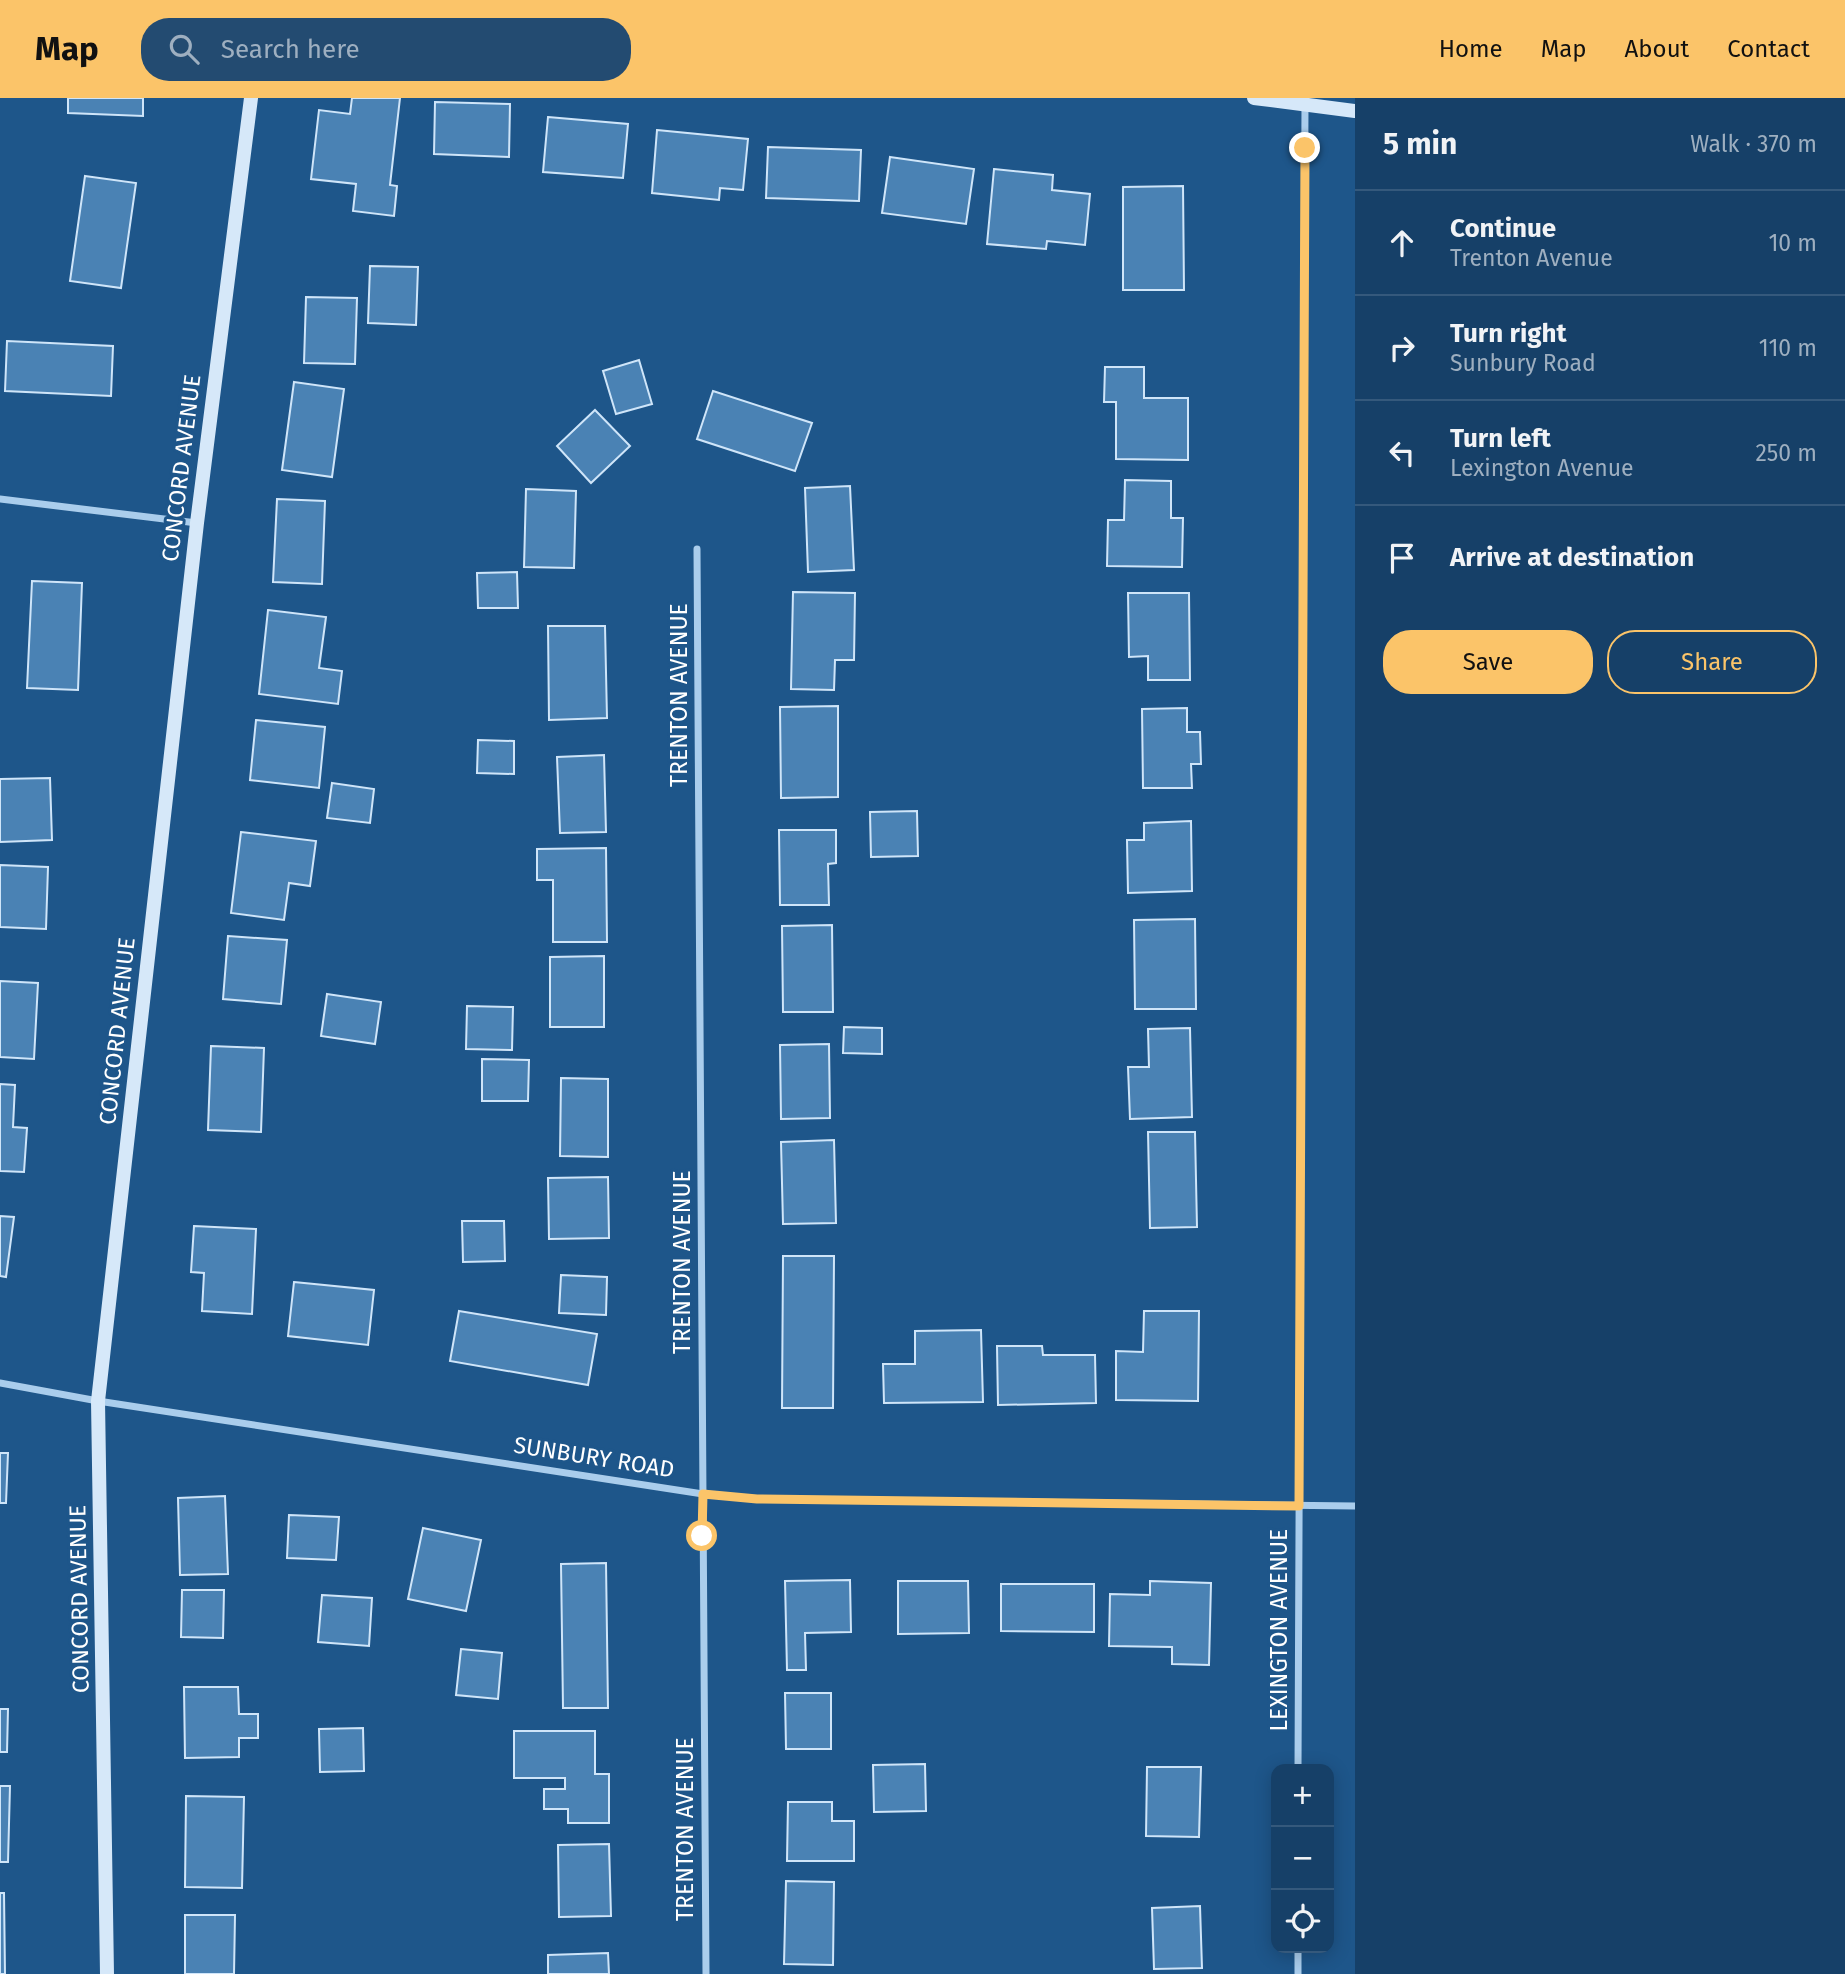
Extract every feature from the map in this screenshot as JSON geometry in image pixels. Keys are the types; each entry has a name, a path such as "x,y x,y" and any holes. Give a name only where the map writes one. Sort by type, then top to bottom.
{"street":[{"name":"CONCORD AVENUE","path":"107,1974 98,1401 197,523 251,98"},
{"path":"1254,98 1305,101 1355,111"},
{"name":"LEXINGTON AVENUE","path":"1298,1764 1305,101"},
{"path":"0,499 197,523"},
{"name":"TRENTON AVENUE","path":"697,550 706,1974"},
{"name":"SUNBURY ROAD","path":"0,1384 703,1494 757,1499 1355,1506"},
{"path":"1298,1953 1298,1974"}],"building":[{"path":"68,98 143,98 143,116 68,113"},
{"path":"352,98 400,98 390,185 397,186 394,216 353,211 356,184 311,179 319,110 350,114"},
{"path":"435,102 510,104 509,157 434,154"},
{"path":"548,117 628,124 623,178 543,172"},
{"path":"657,130 748,139 743,190 720,188 719,200 652,193"},
{"path":"768,147 861,150 859,201 766,198"},
{"path":"890,157 974,169 966,224 882,213"},
{"path":"994,169 1053,175 1052,190 1090,194 1085,245 1047,241 1046,249 987,244"},
{"path":"85,176 136,183 121,288 70,281"},
{"path":"1183,186 1184,290 1123,290 1123,187"},
{"path":"370,266 418,267 416,325 368,323"},
{"path":"306,297 357,298 355,364 304,363"},
{"path":"7,341 113,346 111,396 5,391"},
{"path":"639,360 652,404 616,414 603,371"},
{"path":"1105,367 1144,367 1144,398 1188,398 1188,460 1116,459 1116,402 1104,402"},
{"path":"294,382 344,389 332,477 282,470"},
{"path":"713,391 812,423 795,471 697,439"},
{"path":"595,410 630,446 591,483 557,446"},
{"path":"1125,480 1171,481 1171,518 1183,518 1182,567 1107,566 1108,520 1124,520"},
{"path":"850,486 854,570 808,572 805,488"},
{"path":"526,489 576,491 574,568 524,567"},
{"path":"277,499 325,501 322,584 273,582"},
{"path":"517,572 518,608 478,608 477,573"},
{"path":"32,581 82,583 78,690 27,688"},
{"path":"793,592 855,593 854,660 835,660 834,690 791,689"},
{"path":"1128,593 1189,593 1190,680 1148,680 1148,656 1129,657"},
{"path":"268,610 326,617 319,668 342,671 338,704 259,694"},
{"path":"548,626 605,626 607,718 549,720"},
{"path":"838,706 838,797 781,798 780,707"},
{"path":"1187,708 1187,732 1200,732 1201,764 1191,764 1192,788 1143,788 1142,709"},
{"path":"256,720 325,727 319,788 250,780"},
{"path":"478,740 514,741 514,774 477,773"},
{"path":"604,755 606,832 560,833 557,757"},
{"path":"50,778 52,840 0,842 0,779"},
{"path":"332,783 374,789 370,823 327,818"},
{"path":"917,811 918,856 871,857 870,812"},
{"path":"1191,821 1192,891 1128,893 1127,840 1144,840 1144,823"},
{"path":"779,830 836,830 836,863 828,864 829,905 780,905"},
{"path":"241,832 316,841 310,886 289,883 284,920 231,913"},
{"path":"606,848 607,942 553,942 553,880 537,880 537,849"},
{"path":"0,865 48,867 46,929 0,927"},
{"path":"1195,919 1196,1009 1135,1009 1134,920"},
{"path":"832,925 833,1012 783,1012 782,926"},
{"path":"228,936 287,940 281,1004 223,999"},
{"path":"604,956 604,1027 550,1027 550,957"},
{"path":"0,981 38,983 34,1059 0,1057"},
{"path":"327,994 381,1002 375,1044 321,1036"},
{"path":"467,1006 513,1007 512,1050 466,1049"},
{"path":"844,1027 882,1028 882,1054 843,1053"},
{"path":"1190,1028 1192,1117 1130,1119 1128,1067 1149,1067 1148,1029"},
{"path":"829,1044 830,1118 781,1119 780,1045"},
{"path":"211,1046 264,1048 261,1132 208,1130"},
{"path":"482,1059 529,1060 528,1101 482,1101"},
{"path":"561,1078 608,1079 608,1157 560,1156"},
{"path":"0,1084 15,1085 13,1127 27,1128 24,1172 0,1171"},
{"path":"1148,1132 1195,1132 1197,1227 1150,1228"},
{"path":"834,1140 836,1223 783,1224 781,1142"},
{"path":"608,1177 609,1238 549,1239 548,1178"},
{"path":"0,1216 14,1217 6,1277 0,1276"},
{"path":"462,1221 504,1221 505,1261 463,1262"},
{"path":"194,1226 256,1229 252,1314 202,1311 204,1273 191,1272"},
{"path":"783,1256 834,1256 833,1408 782,1408"},
{"path":"561,1275 607,1277 606,1315 559,1313"},
{"path":"294,1282 374,1290 368,1345 288,1336"},
{"path":"459,1311 597,1334 588,1385 450,1361"},
{"path":"1144,1311 1199,1311 1198,1401 1116,1400 1116,1351 1143,1352"},
{"path":"981,1330 983,1402 884,1403 883,1364 915,1364 915,1331"},
{"path":"997,1346 1042,1346 1043,1355 1095,1355 1096,1403 998,1405"},
{"path":"0,1453 8,1453 6,1503 0,1503"},
{"path":"225,1496 228,1574 180,1575 178,1498"},
{"path":"289,1515 339,1517 336,1560 287,1558"},
{"path":"423,1528 481,1540 466,1611 408,1599"},
{"path":"606,1563 608,1708 563,1708 561,1564"},
{"path":"850,1580 851,1632 805,1633 806,1670 787,1670 785,1581"},
{"path":"898,1581 968,1581 969,1633 898,1634"},
{"path":"1150,1581 1211,1583 1209,1665 1172,1664 1172,1647 1109,1646 1110,1594 1150,1595"},
{"path":"1001,1584 1094,1584 1094,1632 1001,1631"},
{"path":"182,1590 224,1590 223,1638 181,1637"},
{"path":"322,1595 372,1598 369,1646 318,1642"},
{"path":"461,1649 502,1653 498,1699 456,1695"},
{"path":"184,1687 238,1687 239,1714 258,1714 258,1738 239,1738 239,1757 185,1758"},
{"path":"785,1693 831,1693 831,1749 786,1749"},
{"path":"0,1709 8,1709 7,1752 0,1752"},
{"path":"363,1728 364,1771 320,1772 319,1729"},
{"path":"514,1731 595,1731 595,1774 609,1774 609,1823 568,1823 568,1809 544,1809 544,1789 565,1789 565,1778 514,1778"},
{"path":"925,1764 926,1811 874,1812 873,1765"},
{"path":"1147,1767 1201,1767 1199,1837 1146,1836"},
{"path":"0,1786 10,1786 8,1862 0,1862"},
{"path":"186,1796 244,1797 242,1888 185,1887"},
{"path":"788,1802 832,1802 832,1821 854,1821 854,1861 787,1861"},
{"path":"609,1844 611,1916 559,1917 558,1845"},
{"path":"786,1881 834,1882 833,1965 784,1964"},
{"path":"0,1893 4,1893 5,1974 0,1974"},
{"path":"1200,1906 1202,1968 1154,1969 1152,1908"},
{"path":"185,1915 235,1915 234,1974 185,1974"},
{"path":"608,1953 609,1974 548,1974 548,1955"}],"route":[{"path":"702,1536 703,1494 757,1499 1299,1506 1305,148"}]}
